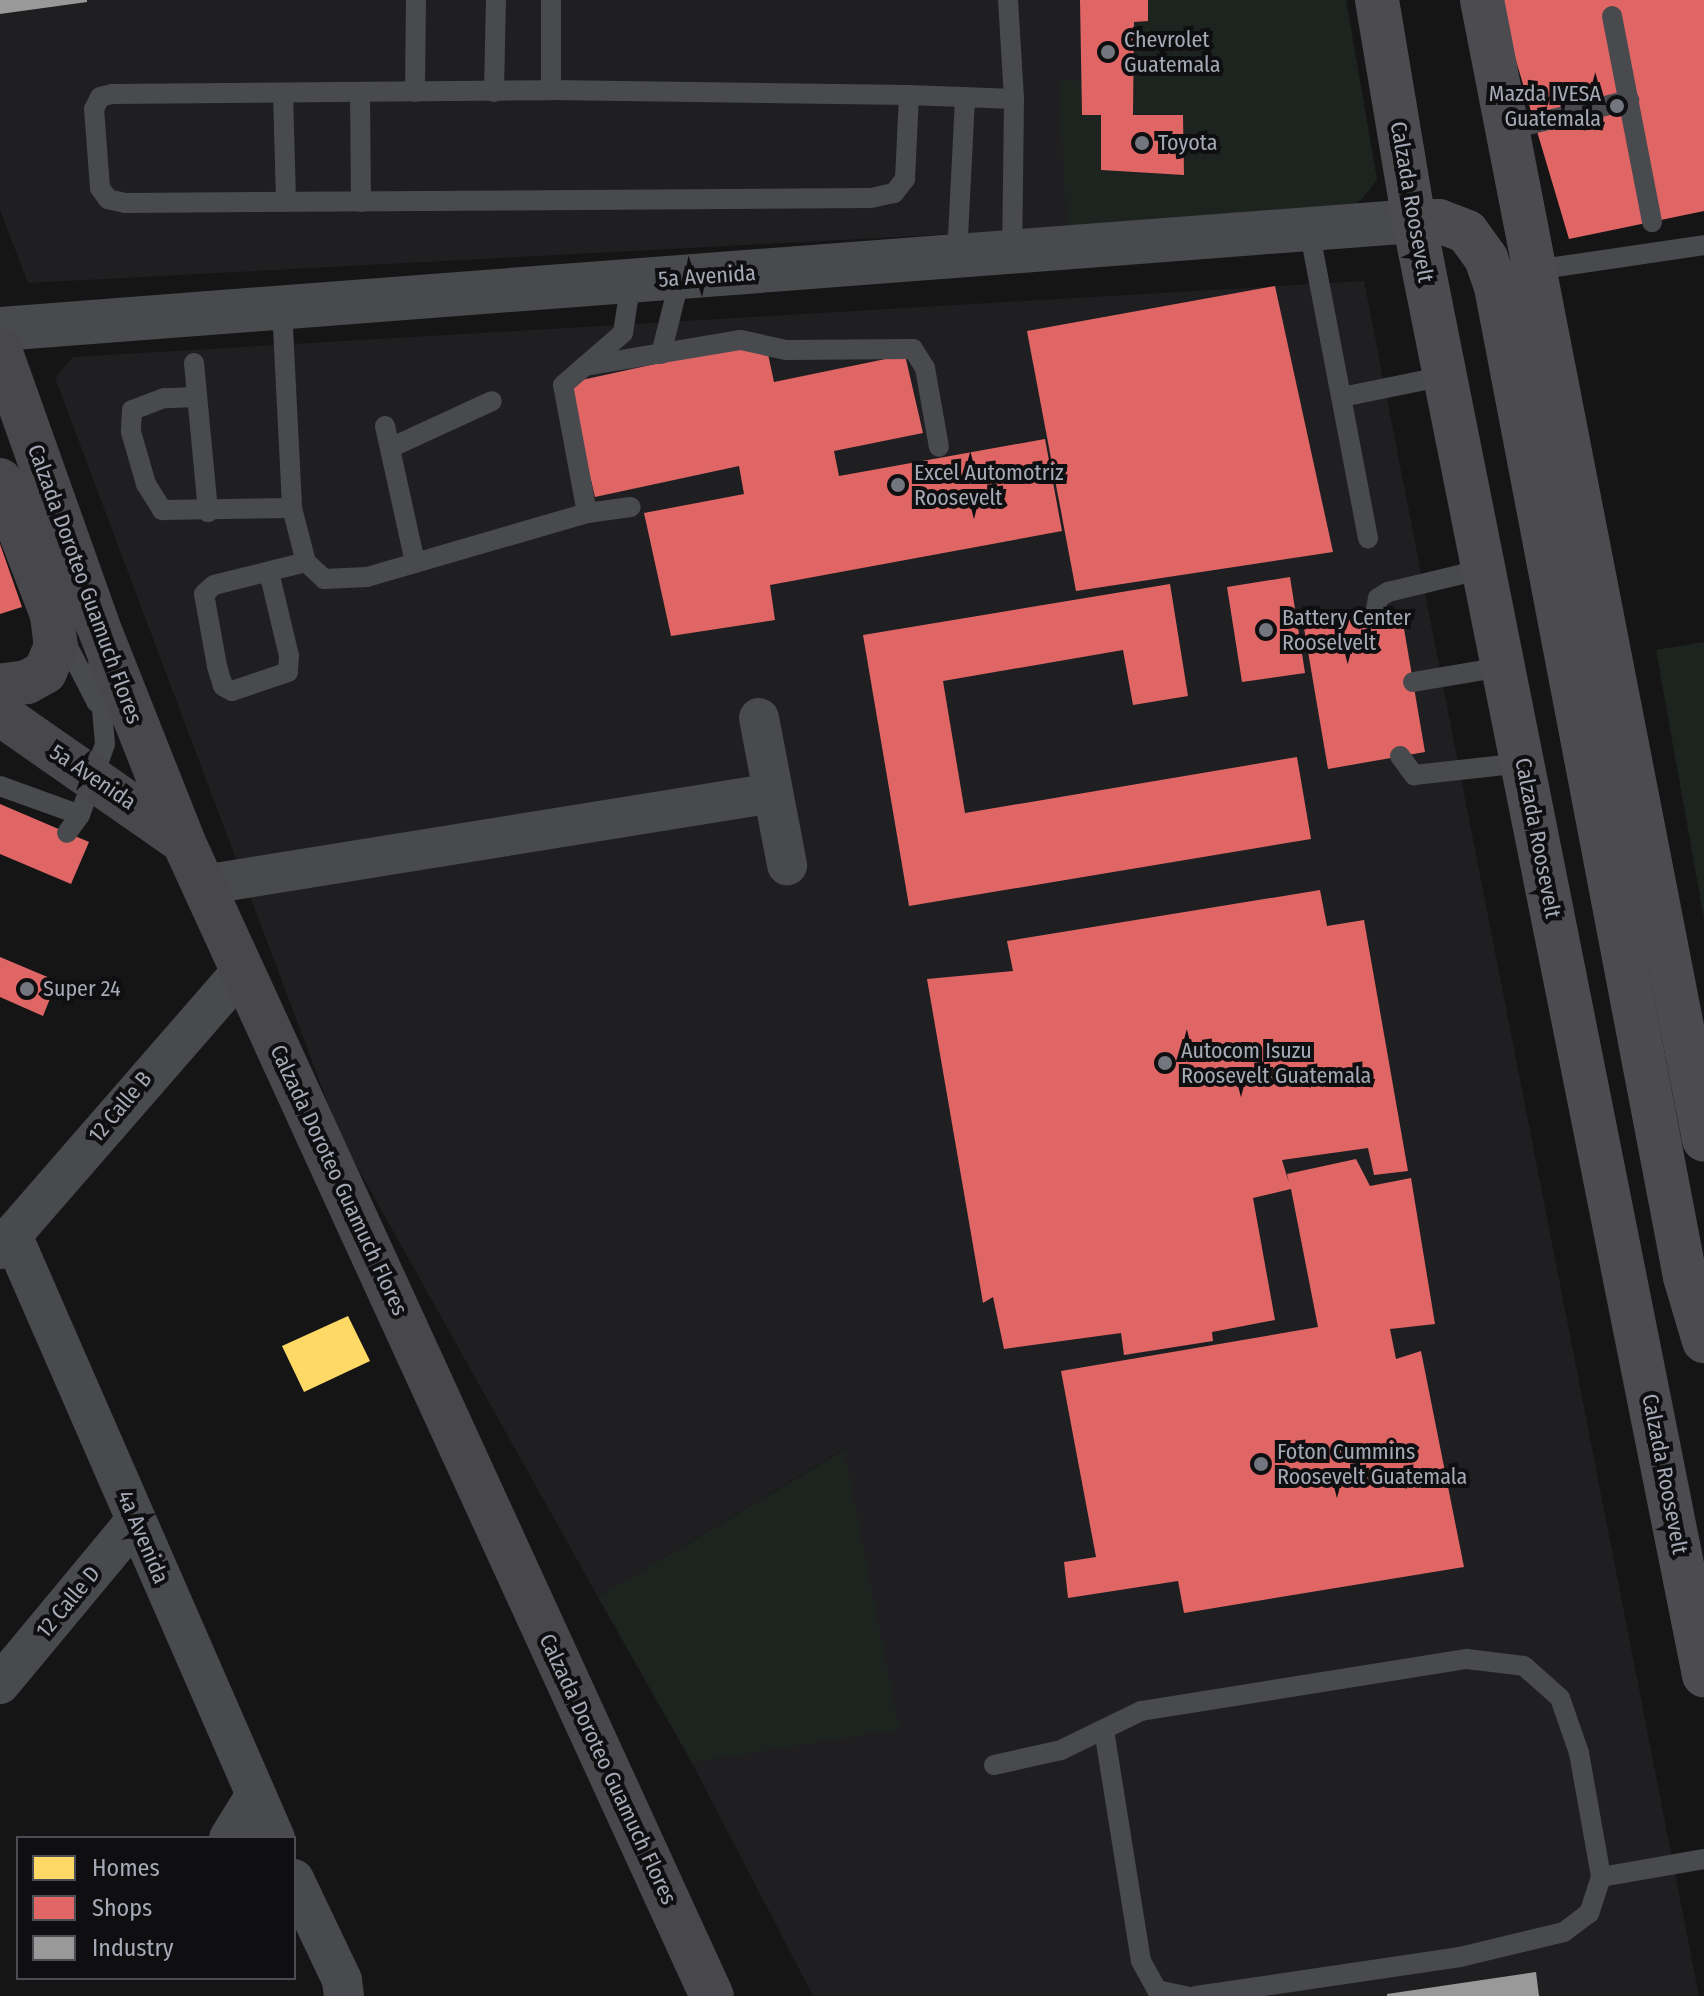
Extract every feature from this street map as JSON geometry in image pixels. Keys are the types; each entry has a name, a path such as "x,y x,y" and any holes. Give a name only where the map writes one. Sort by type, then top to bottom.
{"highway":[{"name":"Calzada Roosevelt","path":"1377,0 1414,221 1704,1675"},
{"path":"1482,0 1702,1121"},
{"path":"1414,221 1439,221 1467,232 1486,258 1496,287 1685,1277 1704,1341"}],"main road":[{"name":"Calzada Doroteo Guamuch Flores","path":"0,350 97,623 184,843 712,1996"},
{"name":"Calzada Doroteo Guamuch Flores","path":"0,480 52,615 56,646 50,666 27,682 0,686"},
{"name":"5a Avenida","path":"0,714 88,796 184,843"}],"street":[{"name":"5a Avenida","path":"0,329 1414,221"},
{"path":"759,718 787,865"},
{"path":"203,885 773,793"},
{"name":"12 Calle B","path":"6,1242 243,969"},
{"name":"4a Avenida","path":"6,1242 136,1520 274,1836"},
{"name":"12 Calle D","path":"0,1684 136,1520"},
{"path":"230,1836 255,1796"},
{"path":"296,1883 343,1988"}],"lane":[{"path":"415,92 416,0"},
{"path":"494,92 496,0"},
{"path":"551,0 551,90"},
{"path":"1008,0 1014,99 1012,252"},
{"path":"1612,16 1652,222"},
{"path":"909,95 905,179 894,193 882,195 125,203 108,199 100,188 94,109 100,97 112,94 551,90 909,95 1014,99"},
{"path":"360,92 361,202"},
{"path":"283,93 286,202"},
{"path":"957,257 965,97"},
{"path":"1508,130 1629,100"},
{"path":"1309,229 1368,538"},
{"path":"1535,270 1704,245"},
{"path":"661,354 680,278"},
{"path":"587,513 563,385 623,333 631,281"},
{"path":"282,308 292,508 306,562 324,579 367,577 587,513 631,507"},
{"path":"585,366 741,340 786,350 913,349 925,368 939,447"},
{"path":"194,363 208,512"},
{"path":"1342,397 1445,376"},
{"path":"197,397 142,404 132,410 131,432 146,484 162,510 208,512 292,508"},
{"path":"390,448 492,401"},
{"path":"385,426 415,563"},
{"path":"269,572 289,656 288,672 232,691 223,686 217,666 204,594 214,585 306,562"},
{"path":"1375,615 1378,598 1388,592 1484,569"},
{"path":"52,615 100,710"},
{"path":"67,833 88,796 105,744 100,710 97,623"},
{"path":"1413,682 1503,667"},
{"path":"1400,756 1414,775 1522,763"},
{"path":"0,786 88,796"},
{"path":"994,1765 1061,1750 1141,1711 1467,1659 1524,1666 1560,1698 1579,1753 1601,1877 1589,1913 1564,1932 1460,1957 1196,1996"},
{"path":"1104,1730 1141,1961 1157,1990 1186,1996"},
{"path":"1601,1877 1704,1859"}],"shaded area":[{"path":"0,0 1346,0 1377,180 1362,199 1067,228 28,283 0,210"},
{"path":"1148,0 1346,0 1377,180 1362,199 1351,207 1067,228 1059,80 1082,81 1101,115 1101,170 1184,175 1183,115 1133,115 1134,22"},
{"path":"1364,281 1699,1996 813,1996 692,1763 898,1728 843,1450 598,1597 341,1138 55,378 73,357"},
{"path":"1704,642 1704,919 1656,650"},
{"path":"844,1450 899,1729 692,1763 598,1597"}],"building: Homes":[{"path":"348,1316 370,1361 304,1392 282,1346"}],"building: Shops":[{"path":"1080,0 1148,0 1148,21 1134,22 1133,115 1183,115 1184,175 1101,170 1101,115 1082,115"},
{"name":"Mazda IVESA Guatemala","path":"1498,0 1704,0 1704,211 1569,239"},
{"name":"Excel Automotriz Roosevelt","path":"1275,286 1333,552 1076,591 1027,331"},
{"name":"Excel Automotriz Roosevelt","path":"765,340 774,382 905,355 923,433 834,451 839,476 1045,439 1062,531 770,585 775,620 671,636 644,513 744,494 739,466 595,497 568,383"},
{"path":"0,544 22,607 0,614"},
{"name":"Battery Center Rooselvelt","path":"1290,577 1305,673 1242,682 1227,587"},
{"path":"1170,584 1188,696 1133,705 1123,650 943,681 965,813 1297,757 1311,839 909,906 863,635"},
{"path":"1401,611 1425,752 1328,769 1304,628"},
{"path":"0,804 89,842 71,884 0,854"},
{"path":"1320,890 1327,926 1364,920 1408,1171 1374,1175 1368,1148 1282,1160 1289,1183 1287,1174 1356,1159 1370,1186 1411,1178 1435,1324 1390,1329 1396,1359 1421,1351 1464,1567 1184,1613 1178,1581 1068,1598 1064,1562 1096,1557 1061,1371 1318,1327 1291,1189 1253,1198 1275,1320 1212,1332 1213,1341 1124,1355 1121,1333 1004,1349 993,1297 983,1303 927,979 1013,971 1007,941"},
{"name":"Super 24","path":"0,957 57,981 43,1016 0,997"}],"building: Industry":[{"path":"0,0 87,0 87,2 0,14"},
{"path":"1536,1972 1539,1996 1387,1996 1387,1994"}],"place":[{"name":"Chevrolet Guatemala","path":"1108,52"},
{"name":"Mazda IVESA Guatemala","path":"1617,106"},
{"name":"Toyota","path":"1142,143"},
{"name":"Excel Automotriz Roosevelt","path":"898,485"},
{"name":"Battery Center Rooselvelt","path":"1266,630"},
{"name":"Super 24","path":"27,989"},
{"name":"Autocom Isuzu Roosevelt Guatemala","path":"1165,1063"},
{"name":"Foton Cummins Roosevelt Guatemala","path":"1261,1464"}]}
